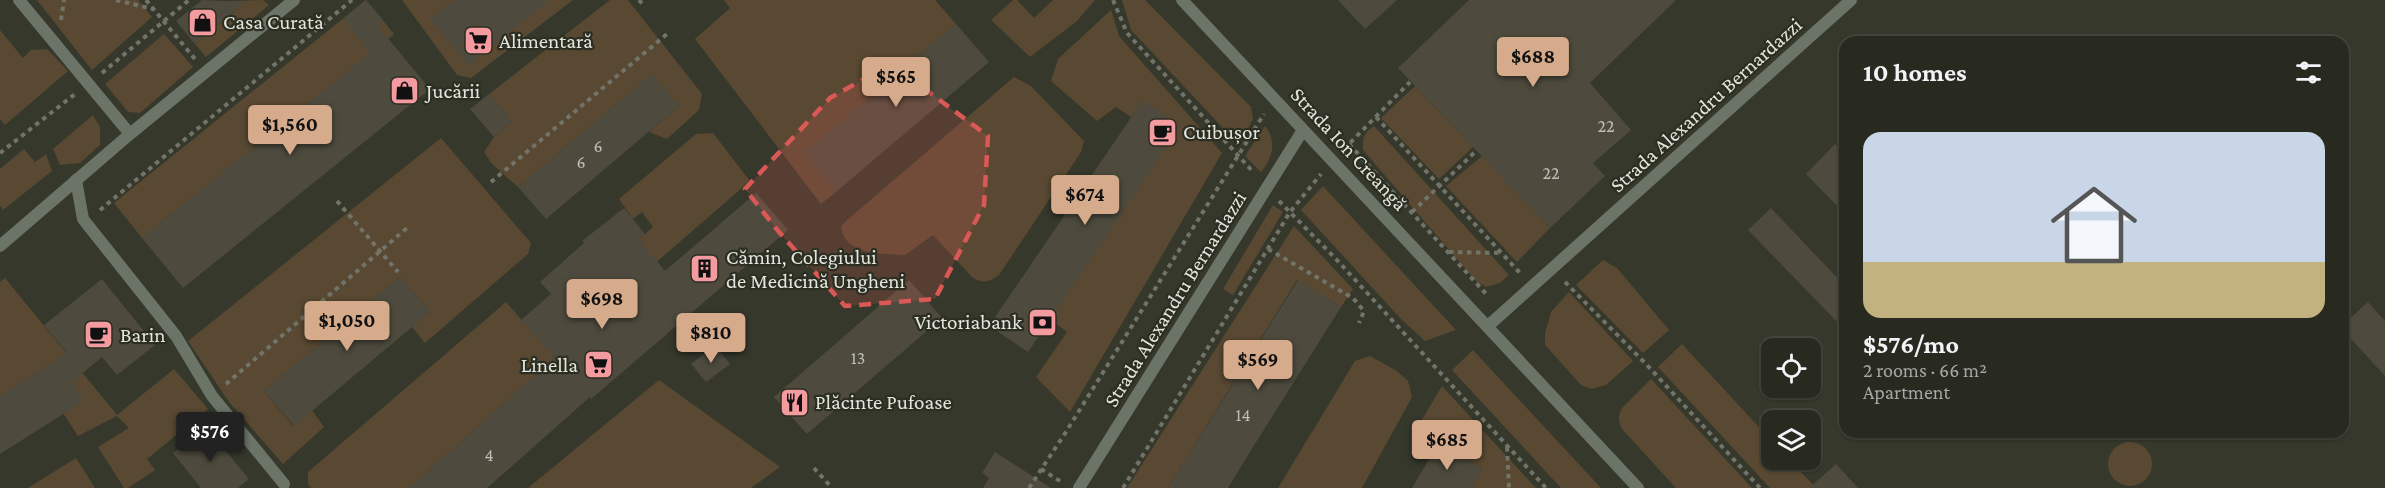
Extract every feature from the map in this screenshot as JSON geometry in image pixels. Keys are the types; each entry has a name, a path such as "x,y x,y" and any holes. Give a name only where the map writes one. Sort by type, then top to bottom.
{"street":[{"path":"20,0 130,134"},
{"path":"0,246 130,134 294,0"},
{"name":"Strada Ion Creangă","path":"1182,0 1638,488"},
{"name":"Strada Alexandru Bernardazzi","path":"1552,268 1851,0"},
{"name":"Strada Alexandru Bernardazzi","path":"1079,488 1303,130"},
{"path":"76,180 83,219 176,336 212,396 284,484"},
{"path":"1488,326 1552,268"}],"path":[{"path":"116,0 153,9"},
{"path":"146,0 206,72"},
{"path":"86,222 352,0"},
{"path":"639,0 645,7"},
{"path":"1113,0 1127,33 1267,189 1336,259 1546,488"},
{"path":"491,182 667,34"},
{"path":"1123,488 1290,212 1333,159 1410,82"},
{"path":"1029,488 1274,98"},
{"path":"1376,117 1533,286"},
{"path":"1349,144 1503,312"},
{"path":"1412,213 1474,153"},
{"path":"338,201 398,272"},
{"path":"212,396 407,228"},
{"path":"1268,249 1353,298 1364,311 1359,323"},
{"path":"1448,252 1502,253"},
{"path":"1552,268 1647,365 1760,488"},
{"path":"1507,447 1509,488"},
{"path":"814,468 832,488"},
{"path":"1041,469 1072,488"}],"highlighted area":[{"path":"891,64 988,136 984,205 935,299 845,306 779,232 745,189 830,98"}],"shaded area":[{"path":"37,0 138,0 152,17 92,70"},
{"path":"263,0 269,5 206,57 195,44 236,10 229,1"},
{"path":"366,0 394,34 142,238 114,203"},
{"path":"402,0 454,0 431,19 549,0 573,0 471,78 457,75"},
{"path":"610,0 628,0 702,94 699,110 667,139 649,132 679,106 651,75 518,187 492,164 484,152 494,137 512,122 489,94"},
{"path":"724,0 935,0 956,24 804,153 836,192 821,204 695,39 730,8"},
{"path":"1013,0 1017,0 1034,18 1053,0 1095,0 1077,21 1030,57 991,20"},
{"path":"1122,0 1145,0 1251,107 1253,119 1239,145 1131,30"},
{"path":"1111,10 1119,36 1222,153 1070,412 1036,377 1067,332 1050,319 1143,100 1131,117 1116,107 1097,121 1051,81 1058,59"},
{"path":"0,30 23,58 31,50 47,49 68,71 5,125 0,119"},
{"path":"164,34 193,67 140,113 128,112 105,84"},
{"path":"1014,77 1031,86 1084,141 1081,152 999,275 987,281 973,278 933,235 905,255 866,251 850,243 841,227 847,220"},
{"path":"1415,86 1473,147 1439,179 1381,118"},
{"path":"93,115 100,127 100,145 80,163 60,165 53,149"},
{"path":"1265,126 1271,138 1272,149 1261,172 1245,156"},
{"path":"1374,126 1509,275 1500,283 1486,287 1476,281 1363,150 1364,136"},
{"path":"713,133 750,181 615,298 646,248 639,239 653,227 642,212 633,219 619,199 696,134"},
{"path":"441,138 531,243 528,254 425,343 412,327 430,312 400,277 264,391 293,426 312,410 324,427 283,464 229,402 188,341"},
{"path":"24,149 35,162 46,154 52,171 3,210 0,206 0,169"},
{"path":"1482,156 1550,228 1517,262 1446,186"},
{"path":"1323,186 1456,330 1425,341 1402,320 1301,210"},
{"path":"1273,205 1283,212 1233,295 1223,289"},
{"path":"1294,226 1353,289 1341,307 1297,280 1168,488 1127,488"},
{"path":"1603,260 1617,268 1669,330 1643,353 1576,285"},
{"path":"5,278 117,415 174,369 208,409 147,459 155,470 128,488 124,488 98,447 129,428 117,416 78,436 63,413 58,359 0,396 0,282"},
{"path":"1569,292 1633,361 1606,385 1591,389 1581,385 1545,345 1545,333 1551,312"},
{"path":"506,302 555,358 409,488 311,488 308,483 308,472"},
{"path":"1682,344 1761,429 1761,470 1799,470 1816,488 1770,488 1658,367"},
{"path":"1473,350 1601,488 1561,488 1452,370"},
{"path":"1370,356 1397,371 1408,381 1412,397 1362,488 1278,488 1355,361"},
{"path":"1651,379 1752,488 1676,488 1622,429 1620,423 1619,416 1622,408"},
{"path":"659,380 780,467 751,488 528,488"},
{"path":"1442,386 1536,488 1472,488 1482,469 1415,431"},
{"path":"2130,442 2145,449 2152,464 2145,479 2130,486 2115,479 2108,464 2115,449"},
{"path":"76,458 95,488 28,488"}],"building":[{"path":"202,0 245,2 195,44 176,21"},
{"path":"366,0 383,20 377,25 430,89 183,288 142,238 370,53 343,19"},
{"path":"454,0 549,0 469,66 430,19"},
{"path":"1338,0 1397,0 1365,29"},
{"path":"1469,0 1676,0 1590,83 1631,130 1593,163 1605,176 1550,228 1398,68"},
{"path":"956,24 989,62 836,192 803,153"},
{"path":"652,74 679,106 546,219 518,187"},
{"path":"489,94 512,122 494,137 470,109"},
{"path":"1143,100 1181,126 1028,352 989,326"},
{"path":"1835,144 1839,148 1839,208 1806,174"},
{"path":"756,193 788,230 591,399 590,397 487,488 409,488 555,358 521,320 551,294 540,282 584,243 582,241 624,208 645,234 639,239 665,271"},
{"path":"1771,208 1839,280 1839,324 1748,230"},
{"path":"400,277 430,312 294,426 264,391"},
{"path":"102,279 155,345 117,375 102,357 72,382 84,401 0,454 0,396 67,353 44,325"},
{"path":"909,280 942,318 807,434 774,397"},
{"path":"1298,280 1341,307 1228,488 1168,488"},
{"path":"2368,302 2385,321 2385,376 2349,337 2349,319"},
{"path":"715,345 730,364 706,382 691,364"},
{"path":"206,427 249,479 238,488 201,488 173,453"},
{"path":"1438,444 1482,469 1472,488 1412,488"},
{"path":"995,452 1051,488 983,488 989,478 982,473"},
{"path":"1836,464 1858,488 1809,488"}],"place":[{"name":"Casa Curată","path":"202,22"},
{"name":"Alimentară","path":"478,41"},
{"name":"Jucării","path":"405,91"},
{"name":"Cuibușor","path":"1162,132"},
{"name":"Cămin, Colegiului de Medicină Ungheni","path":"705,269"},
{"name":"Victoriabank","path":"1043,322"},
{"name":"Barin","path":"99,335"},
{"name":"Linella","path":"599,365"},
{"name":"Plăcinte Pufoase","path":"794,402"}]}
